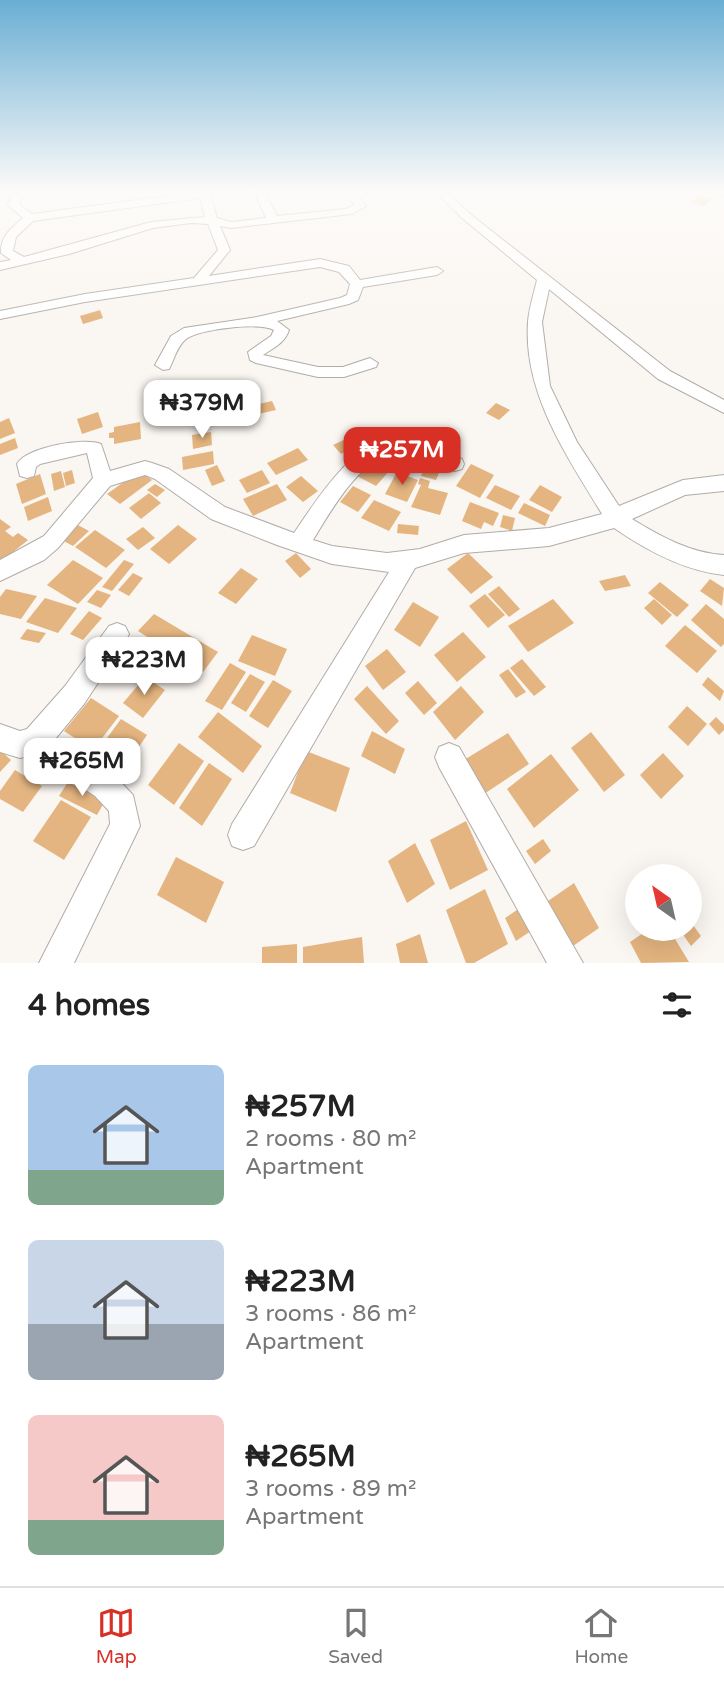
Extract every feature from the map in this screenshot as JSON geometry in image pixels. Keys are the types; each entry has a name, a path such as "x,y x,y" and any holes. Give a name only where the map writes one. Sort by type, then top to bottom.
{"street":[{"path":"10,236 6,245 7,253 22,261"},
{"path":"0,266 110,236"},
{"path":"198,281 224,250 219,236"},
{"path":"491,236 664,375 724,407"},
{"path":"0,315 320,263 331,263 344,269 357,284"},
{"path":"357,284 437,271"},
{"path":"544,279 535,322 542,386 569,444 616,519 658,546 711,564 724,565"},
{"path":"163,365 176,339 189,331 257,321 344,301 353,297 357,284"},
{"path":"257,321 273,323 279,328 281,335 277,341 256,352 255,357 262,360 318,372 344,372 370,363"},
{"path":"299,544 323,506 351,471 393,440 402,440 455,464"},
{"path":"27,471 26,464 35,458 88,446 95,449 103,480"},
{"path":"0,571 36,554 51,542 103,480 145,468 162,474 218,513 331,555 387,563 408,560 464,544 549,537 616,519 634,508 683,488 724,483"},
{"path":"243,835 408,560"},
{"path":"0,738 22,745 35,740 59,714 117,634"},
{"path":"35,740 105,786 123,805 125,826 56,963"},
{"path":"449,757 566,963"}],"building":[{"path":"100,310 103,318 83,324 80,316"},
{"path":"272,401 276,410 250,416 247,407"},
{"path":"496,403 510,410 499,420 486,413"},
{"path":"98,412 103,427 82,434 77,419"},
{"path":"9,418 15,433 0,439 0,422"},
{"path":"140,422 141,439 114,444 114,438 109,438 114,427"},
{"path":"211,432 212,445 193,449 192,435"},
{"path":"352,436 359,444 341,454 333,445"},
{"path":"15,438 18,448 0,455 0,444"},
{"path":"298,448 308,460 276,475 267,463"},
{"path":"213,451 214,464 183,470 182,457"},
{"path":"371,460 390,470 376,486 357,476"},
{"path":"427,460 442,465 436,480 421,476"},
{"path":"471,464 494,475 480,498 456,486"},
{"path":"217,465 225,481 212,486 205,470"},
{"path":"72,470 75,483 66,486 63,473"},
{"path":"262,470 270,483 247,493 239,480"},
{"path":"61,471 65,487 54,491 51,474"},
{"path":"139,471 152,480 120,504 107,494"},
{"path":"397,472 418,480 407,502 385,494"},
{"path":"40,474 46,494 22,504 16,484"},
{"path":"301,476 318,491 303,502 286,487"},
{"path":"420,478 430,481 428,488 448,493 440,515 411,507 421,485 418,484"},
{"path":"155,484 165,490 157,497 147,490"},
{"path":"277,484 287,500 253,516 243,499"},
{"path":"495,485 520,496 511,510 486,498"},
{"path":"540,485 562,497 552,512 529,500"},
{"path":"353,486 371,495 358,512 340,502"},
{"path":"149,493 161,503 141,519 129,508"},
{"path":"48,497 52,511 28,521 24,507"},
{"path":"374,500 401,512 389,531 361,518"},
{"path":"470,502 499,513 493,526 484,522 481,529 462,521"},
{"path":"524,503 550,515 545,526 518,513"},
{"path":"503,515 515,518 512,531 500,527"},
{"path":"0,519 11,527 5,531 13,537 18,533 28,540 2,561 0,559"},
{"path":"76,524 89,531 73,546 60,539"},
{"path":"398,524 419,526 418,535 397,533"},
{"path":"178,525 197,539 169,564 150,549"},
{"path":"143,527 155,538 138,550 126,539"},
{"path":"95,530 125,550 106,568 75,547"},
{"path":"296,553 311,569 300,578 285,561"},
{"path":"468,553 493,577 471,594 447,569"},
{"path":"73,560 103,578 78,604 47,585"},
{"path":"124,560 134,564 112,591 102,587"},
{"path":"241,568 258,579 236,604 218,593"},
{"path":"133,573 143,578 129,596 118,590"},
{"path":"625,575 631,586 605,591 599,581"},
{"path":"710,579 724,588 722,606 700,591"},
{"path":"660,582 689,605 677,617 648,593"},
{"path":"499,586 520,609 509,617 488,594"},
{"path":"6,589 37,596 21,619 0,614 0,597"},
{"path":"97,590 111,595 101,608 87,602"},
{"path":"485,594 505,615 488,628 469,606"},
{"path":"45,598 77,608 58,633 26,622"},
{"path":"553,599 574,623 528,652 508,626"},
{"path":"654,599 672,615 662,625 644,608"},
{"path":"413,602 439,617 420,647 394,630"},
{"path":"706,604 724,619 724,644 721,647 691,620"},
{"path":"89,611 102,618 83,640 70,634"},
{"path":"154,614 218,652 203,672 138,631"},
{"path":"685,625 717,651 697,673 665,646"},
{"path":"27,629 46,633 39,643 20,639"},
{"path":"463,632 486,657 457,682 434,655"},
{"path":"252,635 287,649 275,676 238,661"},
{"path":"387,649 406,672 383,690 365,666"},
{"path":"522,659 546,687 534,696 510,668"},
{"path":"230,663 246,672 222,710 205,701"},
{"path":"508,669 526,692 516,698 499,675"},
{"path":"250,674 265,682 246,712 231,703"},
{"path":"145,677 165,690 143,718 123,703"},
{"path":"708,677 724,691 720,701 702,685"},
{"path":"273,680 292,691 268,728 249,716"},
{"path":"418,681 437,703 424,715 405,693"},
{"path":"367,686 399,721 386,734 354,699"},
{"path":"461,686 484,712 455,740 433,712"},
{"path":"91,698 119,716 93,750 64,731"},
{"path":"687,706 707,724 688,746 668,727"},
{"path":"218,712 262,746 243,773 198,737"},
{"path":"716,717 724,725 724,730 719,735 709,724"},
{"path":"121,719 147,735 123,770 96,753"},
{"path":"372,731 405,749 395,774 361,756"},
{"path":"591,732 625,775 604,792 571,748"},
{"path":"508,733 529,764 484,794 464,760"},
{"path":"179,743 204,761 174,805 148,785"},
{"path":"0,750 11,760 0,772"},
{"path":"306,751 350,768 336,812 290,793"},
{"path":"663,753 684,776 661,799 640,775"},
{"path":"551,754 579,790 534,828 507,789"},
{"path":"209,763 232,779 202,826 179,808"},
{"path":"15,770 42,786 23,812 0,799 0,791"},
{"path":"68,782 105,801 97,815 59,796"},
{"path":"61,800 91,817 64,860 33,841"},
{"path":"466,821 488,870 450,890 430,840"},
{"path":"543,839 551,851 535,864 526,851"},
{"path":"415,843 435,884 407,903 388,861"},
{"path":"176,857 224,882 206,923 157,895"},
{"path":"574,883 599,928 573,946 548,901"},
{"path":"485,889 508,944 474,963 466,963 446,910"},
{"path":"520,908 531,931 516,941 505,918"},
{"path":"420,934 428,963 400,963 396,944"},
{"path":"362,937 364,963 303,963 303,947"},
{"path":"630,942 677,942 689,962 641,963"},
{"path":"297,944 297,963 262,963 262,947"}]}
